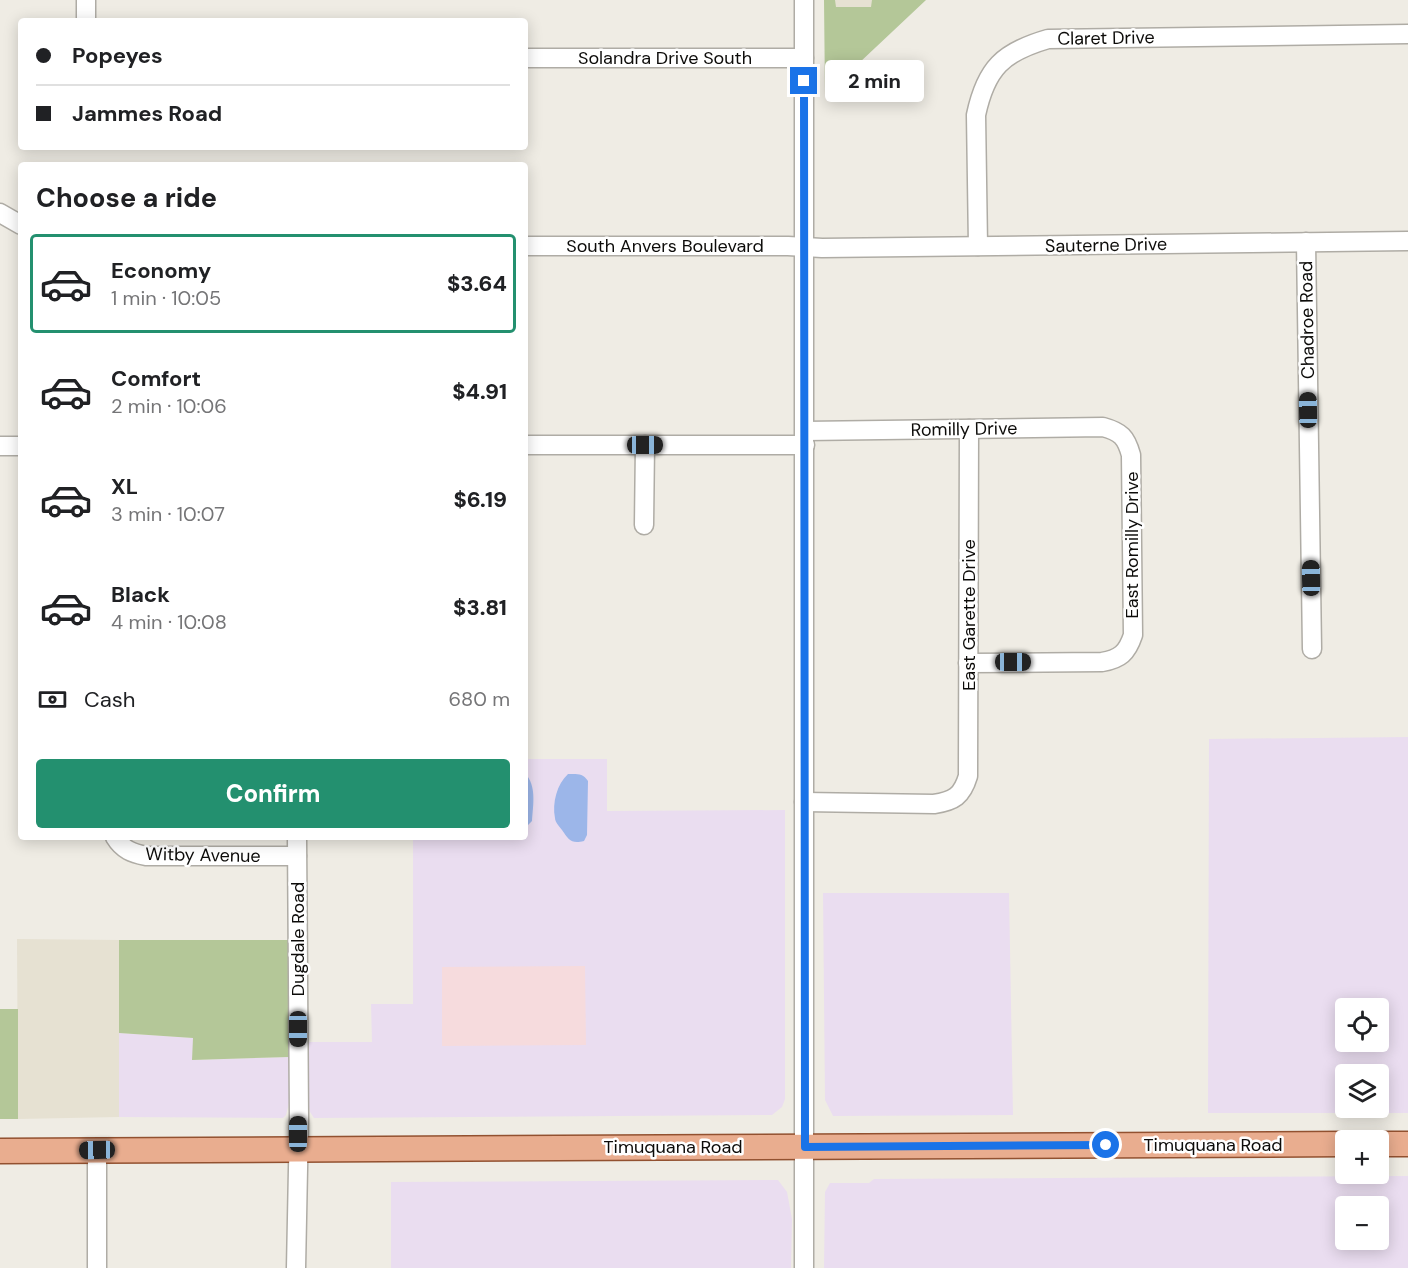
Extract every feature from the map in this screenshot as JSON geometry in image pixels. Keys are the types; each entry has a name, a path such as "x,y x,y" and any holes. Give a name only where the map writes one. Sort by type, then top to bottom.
{"main road":[{"name":"Timuquana Road","path":"0,1151 1335,1144"},
{"path":"1389,1144 1408,1144"}],"street":[{"path":"86,0 86,18"},
{"path":"804,0 804,1268"},
{"name":"Claret Drive","path":"978,246 976,115 980,97 987,79 997,65 1010,54 1027,45 1048,39 1408,34"},
{"name":"Solandra Drive South","path":"528,58 804,58"},
{"path":"0,213 18,223"},
{"name":"Sauterne Drive","path":"805,247 1408,241"},
{"name":"Chadroe Road","path":"1306,242 1312,649"},
{"name":"South Anvers Boulevard","path":"528,246 805,247"},
{"name":"Romilly Drive","path":"528,445 645,445 969,429 1103,427 1122,435"},
{"name":"East Garette Drive","path":"804,802 934,804 957,797 964,789 968,776 969,429"},
{"name":"East Romilly Drive","path":"968,663 1102,662 1112,660 1129,648 1133,635 1131,454 1128,442 1122,435"},
{"path":"644,525 645,445"},
{"path":"0,446 18,446"},
{"name":"Witby Avenue","path":"118,840 124,849 146,856 297,856"},
{"name":"Dugdale Road","path":"296,1268 297,840"},
{"path":"97,1150 97,1268"}],"shaded area":[{"path":"835,0 872,0 872,7 835,7"},
{"path":"1408,737 1408,1113 1389,1113 1389,1064 1335,1064 1335,1113 1208,1113 1209,739"},
{"path":"528,759 607,759 607,811 785,810 785,1099 782,1107 772,1115 314,1118 310,1112 305,1085 306,1042 372,1042 371,1004 413,1004 413,840 528,840"},
{"path":"823,893 1009,893 1013,1115 833,1116 825,1100"},
{"path":"17,939 119,940 119,1117 18,1119"},
{"path":"585,966 586,1045 442,1046 442,967"},
{"path":"119,1033 193,1038 193,1060 289,1057 291,1095 286,1115 283,1118 119,1117"},
{"path":"1335,1176 1335,1184 1389,1184 1389,1176 1408,1176 1408,1268 824,1268 825,1192 830,1183 869,1183 874,1179"},
{"path":"778,1180 787,1192 792,1219 791,1268 391,1268 391,1182"}],"green space":[{"path":"824,0 835,0 836,7 871,7 872,0 926,0 825,95"},
{"path":"119,940 289,940 289,1057 192,1060 193,1038 119,1033"},
{"path":"0,1009 18,1009 18,1119 0,1119"}],"water":[{"path":"568,774 582,775 588,781 587,835 584,841 571,840 555,820 556,794"},
{"path":"528,777 533,790 532,821 528,825"}],"route":[{"path":"804,81 805,1147 1106,1145"}]}
